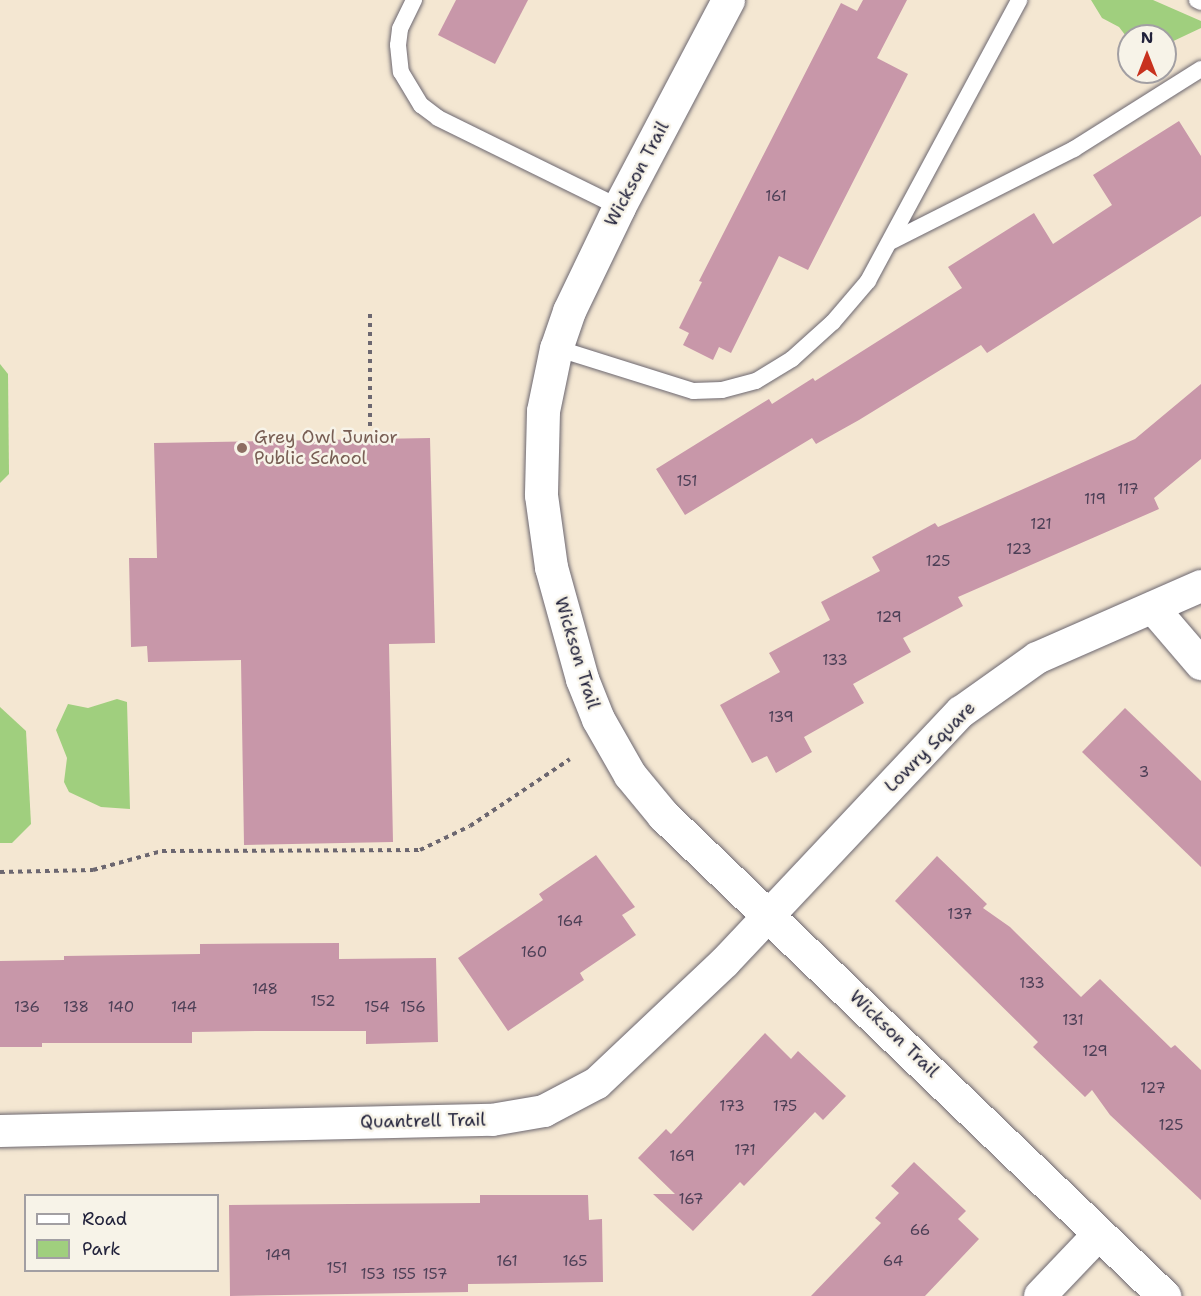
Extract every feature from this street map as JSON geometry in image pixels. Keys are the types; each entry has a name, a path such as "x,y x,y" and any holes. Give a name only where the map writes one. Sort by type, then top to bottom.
{"street":[{"name":"Wickson Trail","path":"728,0 618,207 569,311 556,348 543,411 541,495 551,567 582,679 598,719 630,775 663,815 769,914 1164,1296"},
{"name":"Lowry Square","path":"769,914 961,711 1037,658 1201,586"},
{"path":"1154,608 1201,664"},
{"name":"Quantrell Trail","path":"0,1131 492,1120 544,1111 597,1083 769,914"},
{"path":"1040,1296 1099,1234"}],"lane":[{"path":"414,0 400,29 398,45 401,72 421,105 438,118 618,207"},
{"path":"556,348 693,390 722,390 756,381 792,359 833,322 868,281 892,241 1019,0"},
{"path":"1197,0 1201,2"},
{"path":"892,241 1074,149 1201,69"}],"path":[{"path":"370,314 370,426"},
{"path":"0,872 93,870 162,851 420,850 470,825 570,759"}],"green space":[{"path":"1091,0 1153,0 1201,21 1201,28 1177,39 1177,24 1117,24 1117,26 1102,18"},
{"path":"0,364 8,374 9,474 0,483"},
{"path":"117,699 127,702 130,809 101,807 69,792 64,782 67,758 56,730 68,704 88,708"},
{"path":"0,707 26,731 31,824 12,843 0,843"}],"building":[{"path":"456,0 528,0 495,64 438,35"},
{"path":"863,0 907,0 877,58 908,74 808,270 779,256 731,353 719,347 713,360 683,345 689,333 679,328 702,282 699,281 841,3 857,11"},
{"path":"1179,121 1201,156 1201,216 987,353 981,345 859,420 816,444 812,438 685,515 656,469 769,399 772,404 813,378 815,381 962,288 948,267 1034,213 1053,244 1112,205 1093,175"},
{"path":"1201,384 1201,459 1154,498 1159,509 958,597 963,606 903,638 911,652 853,684 864,703 804,737 812,752 776,773 767,756 752,763 720,705 780,672 769,653 830,620 821,602 880,571 872,557 935,523 938,527 1135,439"},
{"path":"430,438 435,643 389,644 393,842 244,845 241,660 148,662 147,646 131,647 129,558 157,558 154,443"},
{"path":"1125,708 1201,781 1201,867 1082,752"},
{"path":"596,855 635,907 622,915 636,935 580,973 584,980 508,1031 458,958 543,900 539,894"},
{"path":"937,856 987,904 983,908 1010,927 1081,997 1100,979 1171,1048 1175,1045 1201,1070 1201,1200 1110,1115 1092,1090 1085,1097 1033,1047 1038,1042 895,901"},
{"path":"339,943 339,959 436,958 438,1042 366,1044 366,1031 258,1031 192,1032 192,1043 42,1043 42,1047 0,1047 0,961 64,960 64,956 200,954 200,944"},
{"path":"765,1033 791,1059 798,1051 846,1096 823,1120 815,1112 744,1186 740,1182 693,1231 653,1194 675,1194 638,1158 666,1129 671,1134"},
{"path":"914,1162 966,1211 958,1219 979,1239 925,1296 811,1296 881,1223 875,1218 899,1193 891,1186"},
{"path":"480,1195 588,1195 589,1220 602,1219 603,1282 468,1284 468,1292 230,1296 229,1205 480,1203"}],"place":[{"name":"Grey Owl Junior Public School","path":"242,448"}]}
